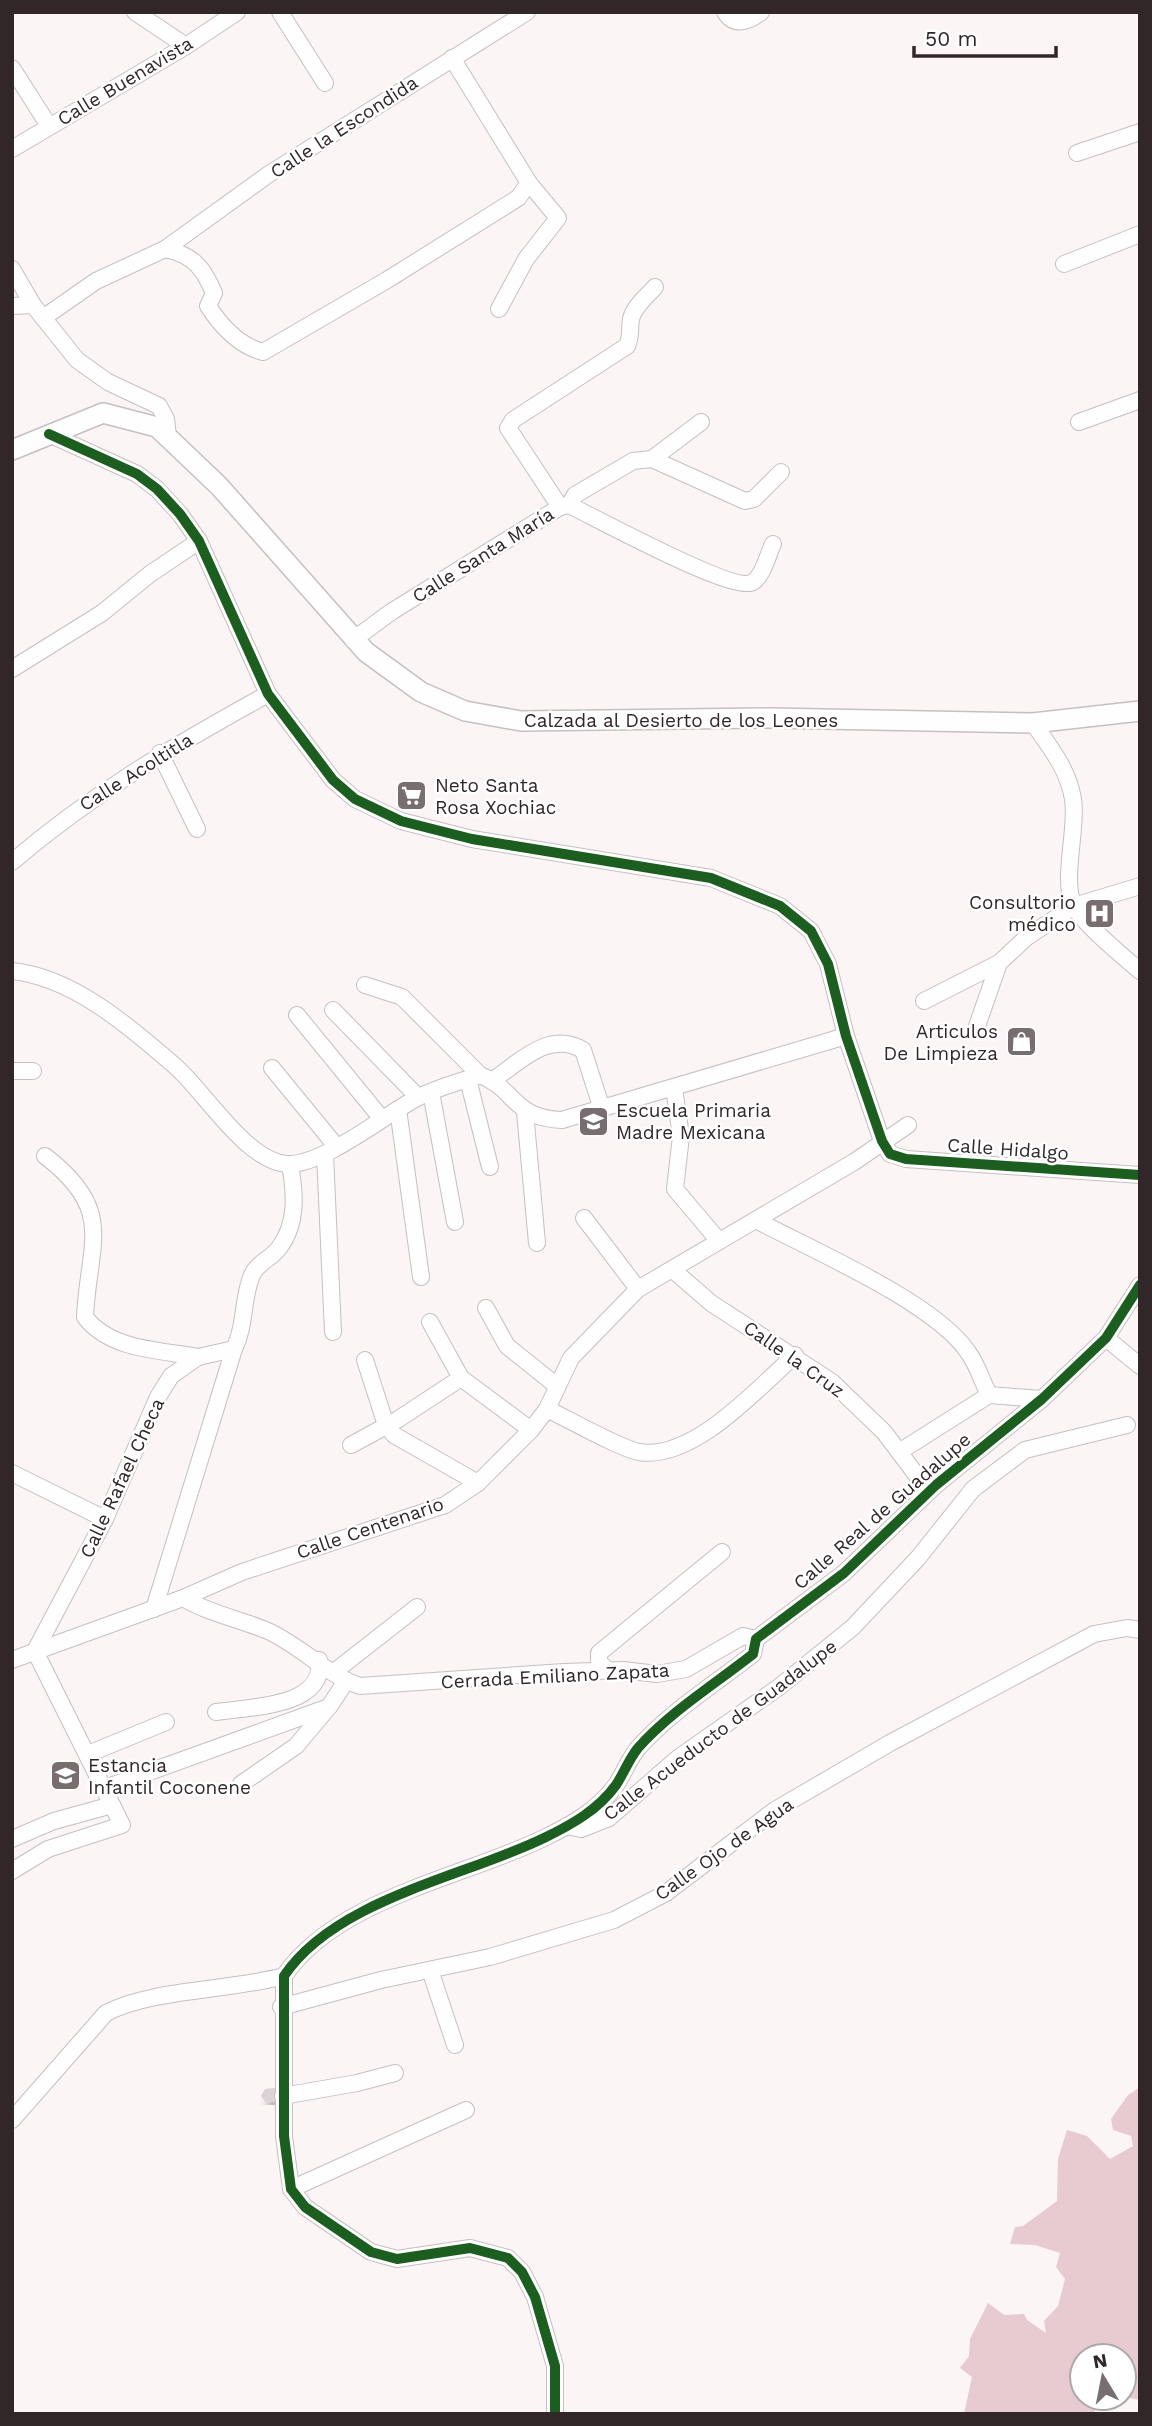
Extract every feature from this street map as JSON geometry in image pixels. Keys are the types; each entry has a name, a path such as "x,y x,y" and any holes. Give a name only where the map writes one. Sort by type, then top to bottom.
{"street":[{"path":"135,12 186,46"},
{"name":"Calle Buenavista","path":"12,149 186,46 237,12"},
{"path":"280,12 326,83"},
{"name":"Calle la Escondida","path":"43,318 96,281 164,249 269,174 527,12"},
{"path":"725,12 729,19 738,22 754,18 761,12"},
{"path":"452,58 529,183 558,218 526,259 499,310"},
{"path":"12,68 50,125"},
{"path":"1077,153 1140,132"},
{"path":"164,249 196,260 214,293 208,306 216,319 248,348 263,352 387,280 518,198 529,183"},
{"path":"1064,264 1140,234"},
{"path":"12,269 33,305 77,360 108,382 159,406 168,436"},
{"path":"655,287 638,306 631,319 632,335 626,346 513,420 508,428 565,506 696,568 744,585 753,582 758,576 773,544"},
{"path":"12,306 33,305"},
{"path":"1079,422 1140,400"},
{"name":"Calzada al Desierto de los Leones","path":"12,450 103,413 148,422 168,436 219,486 353,640 395,675 421,692 465,711 521,721 770,718 1033,723 1140,711"},
{"name":"Calle Santa María","path":"353,640 391,612 565,506 575,495 633,461 652,459 701,422"},
{"path":"49,434 136,474 164,497 199,541 268,694 333,780 355,799 375,810 472,839 711,878 780,906 811,931 828,964 846,1036 882,1141"},
{"path":"652,459 745,501 754,499 781,472"},
{"path":"12,669 102,613 150,574 199,541"},
{"name":"Calle Acoltitla","path":"12,862 76,810 160,753 268,694"},
{"path":"1033,723 1059,760 1074,801 1074,831 1069,859 1074,906 1140,971"},
{"path":"160,753 197,829"},
{"path":"924,1001 999,964 1027,937 1074,906 1140,887"},
{"path":"976,1029 999,964"},
{"path":"12,971 47,978 102,1010 176,1067 264,1158 290,1164 330,1150 425,1094 480,1078 550,1042 570,1043 583,1050 601,1106"},
{"path":"365,985 402,997 480,1078 525,1112 544,1119 562,1119 846,1036"},
{"path":"333,1010 425,1094 455,1222"},
{"path":"297,1015 382,1119"},
{"path":"272,1068 330,1150 333,1332"},
{"path":"12,1072 33,1071"},
{"path":"480,1078 489,1167"},
{"path":"674,1088 681,1136 675,1189 719,1241"},
{"path":"397,1109 421,1277"},
{"path":"525,1112 537,1243"},
{"name":"Calle Centenario","path":"12,1660 183,1598 242,1572 445,1504 478,1483 531,1430 547,1409 571,1358 638,1289 854,1162 908,1125"},
{"name":"Calle Hidalgo","path":"882,1141 890,1154 906,1159 1140,1175"},
{"path":"45,1156 62,1168 93,1213 95,1245 85,1317 106,1336 128,1345 198,1357"},
{"path":"154,1609 234,1349 242,1333 251,1276 259,1264 279,1249 294,1215 290,1164"},
{"path":"584,1218 638,1289"},
{"path":"756,1220 920,1308 949,1331 968,1352 989,1395"},
{"name":"Calle la Cruz","path":"673,1270 711,1303 832,1382 884,1432 918,1477 936,1485"},
{"name":"Calle Real de Guadalupe","path":"284,1976 299,1956 341,1924 411,1889 542,1839 567,1826 607,1796 636,1750 658,1729 753,1654 756,1639 844,1573 936,1485 1042,1399 1106,1338 1140,1285"},
{"path":"486,1308 507,1346 557,1386"},
{"path":"430,1322 461,1378 531,1430"},
{"path":"1106,1338 1140,1366"},
{"name":"Calle Rafael Checa","path":"35,1651 105,1519 158,1397 171,1376 198,1357 234,1349"},
{"path":"547,1409 637,1452 660,1453 675,1450 702,1434 794,1355"},
{"path":"365,1360 386,1425 394,1435 478,1483"},
{"path":"351,1445 461,1378"},
{"path":"899,1452 989,1395 1042,1399"},
{"name":"Calle Acueducto de Guadalupe","path":"567,1826 581,1829 609,1818 678,1759 779,1688 853,1628 918,1558 973,1489 1025,1450 1128,1425"},
{"path":"12,1473 105,1519"},
{"path":"607,1670 599,1662 598,1653 722,1552"},
{"name":"Cerrada Emiliano Zapata","path":"183,1598 201,1608 268,1631 319,1661 340,1677 360,1686 607,1670 657,1674 686,1669 743,1636 756,1639"},
{"path":"241,1784 296,1746 329,1707 340,1677 417,1607"},
{"name":"Calle Ojo de Agua","path":"281,2007 490,1956 614,1920 666,1892 775,1810 890,1743 1094,1634 1126,1628 1140,1630"},
{"path":"12,1871 48,1849 122,1825 106,1788 35,1651"},
{"path":"216,1712 288,1702 315,1682 320,1670 319,1661"},
{"path":"106,1788 329,1707"},
{"path":"88,1754 166,1722"},
{"path":"12,1839 54,1821 112,1805"},
{"path":"430,1970 455,2045"},
{"path":"12,2120 106,2013 126,2003 250,1985 284,1976 281,2007 284,2136 291,2189 305,2207 371,2252 397,2259 470,2248 508,2258 522,2272 535,2297 555,2366 555,2414"},
{"path":"284,2096 395,2073"},
{"path":"291,2189 466,2110"}],"shaded area":[{"path":"1140,2087 1140,2400 1138,2342 1068,2342 1068,2412 1094,2414 964,2414 972,2377 960,2368 969,2356 970,2339 988,2303 1004,2315 1024,2314 1027,2320 1046,2333 1044,2321 1058,2306 1065,2279 1056,2267 1060,2253 1035,2245 1010,2244 1015,2227 1023,2226 1057,2201 1058,2159 1067,2130 1087,2136 1110,2159 1133,2146 1131,2136 1113,2130 1111,2119 1128,2095"}],"building":[{"path":"275,2088 275,2101 266,2103 261,2096 265,2089"}],"cycle path":[{"path":"49,434 137,474 157,489 180,514 199,541 268,694 333,780 355,799 401,821 472,839 711,878 780,906 811,931 828,964 846,1036 882,1141 890,1154 906,1159 1140,1175"},
{"path":"555,2414 555,2366 535,2297 522,2272 508,2258 470,2248 397,2259 371,2252 305,2207 291,2189 284,2136 284,1976 307,1950 335,1927 368,1909 544,1838 592,1809 609,1794 638,1748 664,1722 753,1654 756,1639 844,1573 936,1485 1042,1399 1106,1338 1140,1285"}],"place":[{"name":"Neto Santa Rosa Xochiac","path":"412,796"},
{"name":"Consultorio médico","path":"1099,913"},
{"name":"Articulos De Limpieza","path":"1021,1042"},
{"name":"Escuela Primaria Madre Mexicana","path":"593,1121"},
{"name":"Estancia Infantil Coconene","path":"65,1776"}]}
